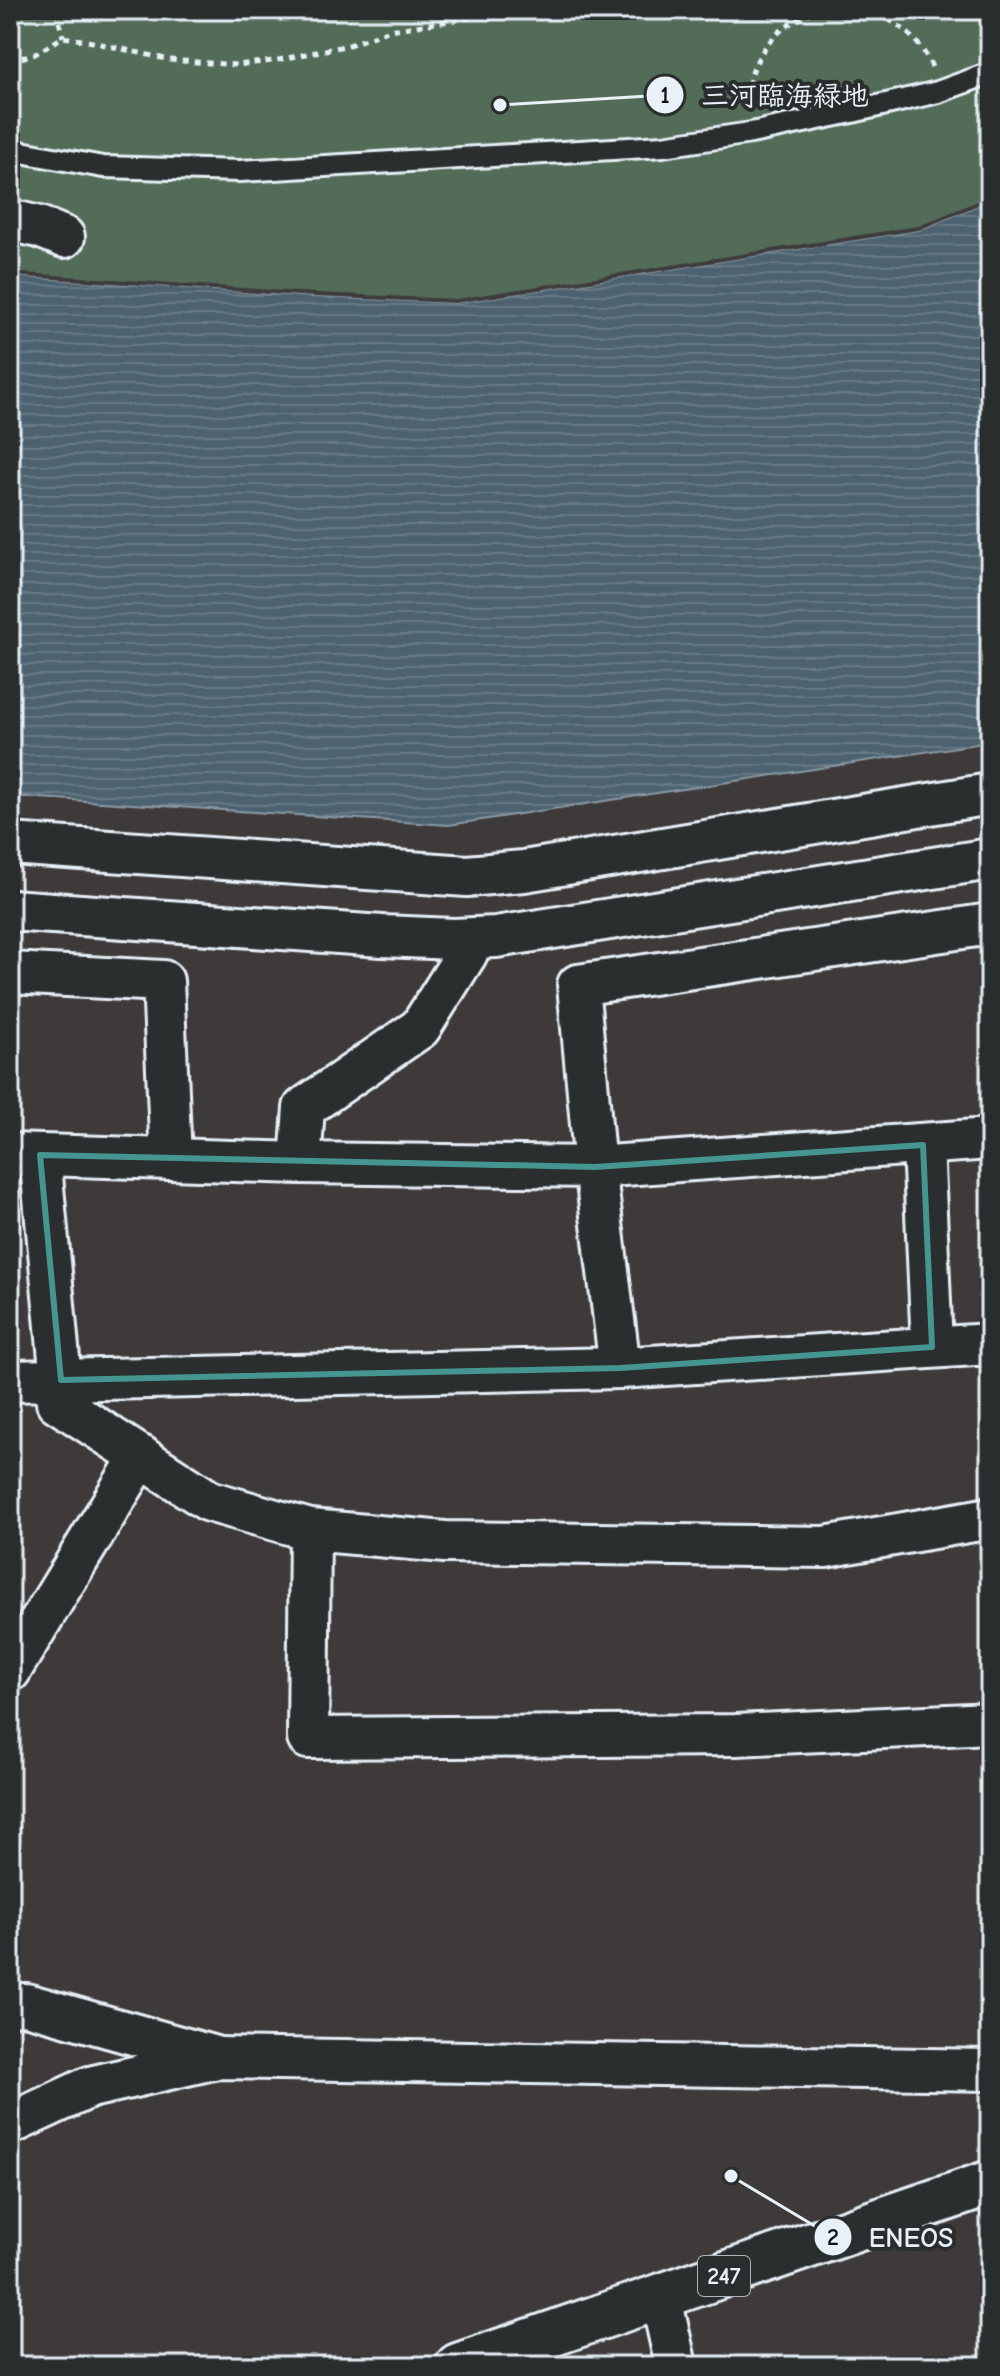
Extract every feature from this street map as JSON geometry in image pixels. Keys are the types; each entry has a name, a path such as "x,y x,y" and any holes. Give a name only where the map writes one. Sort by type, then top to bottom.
{"highway":[{"name":"247","path":"458,2366 990,2183"}],"street":[{"path":"10,220 64,237"},
{"path":"10,844 467,876 524,871 990,794"},
{"path":"10,910 464,939 496,937 990,859"},
{"path":"620,1368 595,1167 578,985 990,924"},
{"path":"300,1163 304,1108 420,1028 467,953 464,939"},
{"path":"10,973 163,981 171,1159"},
{"path":"990,1139 595,1167 300,1163 25,1154 61,1380 57,1402 209,1501 310,1530 445,1542 825,1547 990,1518"},
{"path":"923,1145 932,1347"},
{"path":"10,1381 620,1368 990,1344"},
{"path":"10,1671 141,1456"},
{"path":"310,1530 308,1738 736,1735 990,1723"},
{"path":"10,2005 26,2004 217,2058"},
{"path":"10,2124 90,2087 217,2058 990,2070"},
{"path":"661,2298 676,2366"}],"lane":[{"path":"10,150 103,167 240,171 663,146 751,133 938,92 990,73"}],"path":[{"path":"56,10 63,37"},
{"path":"10,61 35,54 63,37 170,60 236,65 314,54 390,30 547,10"},
{"path":"569,10 637,17 677,10"},
{"path":"751,133 746,113 747,89 760,53 784,26 818,10"},
{"path":"866,10 898,24 912,36 935,74 938,92"}],"highlighted area":[{"path":"923,1145 932,1347 620,1368 61,1380 40,1155 595,1167"}],"green space":[{"path":"10,10 990,10 990,200 919,230 456,303 315,297 10,276"}],"water":[{"path":"990,200 990,742 449,825 10,796 10,276 315,297 456,303 919,230"}],"pier":[{"path":"990,196 990,200 919,230 456,303 315,297 10,276 10,272 316,293 456,299 918,226"}],"place":[{"name":"三河臨海緑地","path":"500,105"},
{"name":"ENEOS","path":"731,2176"}]}
